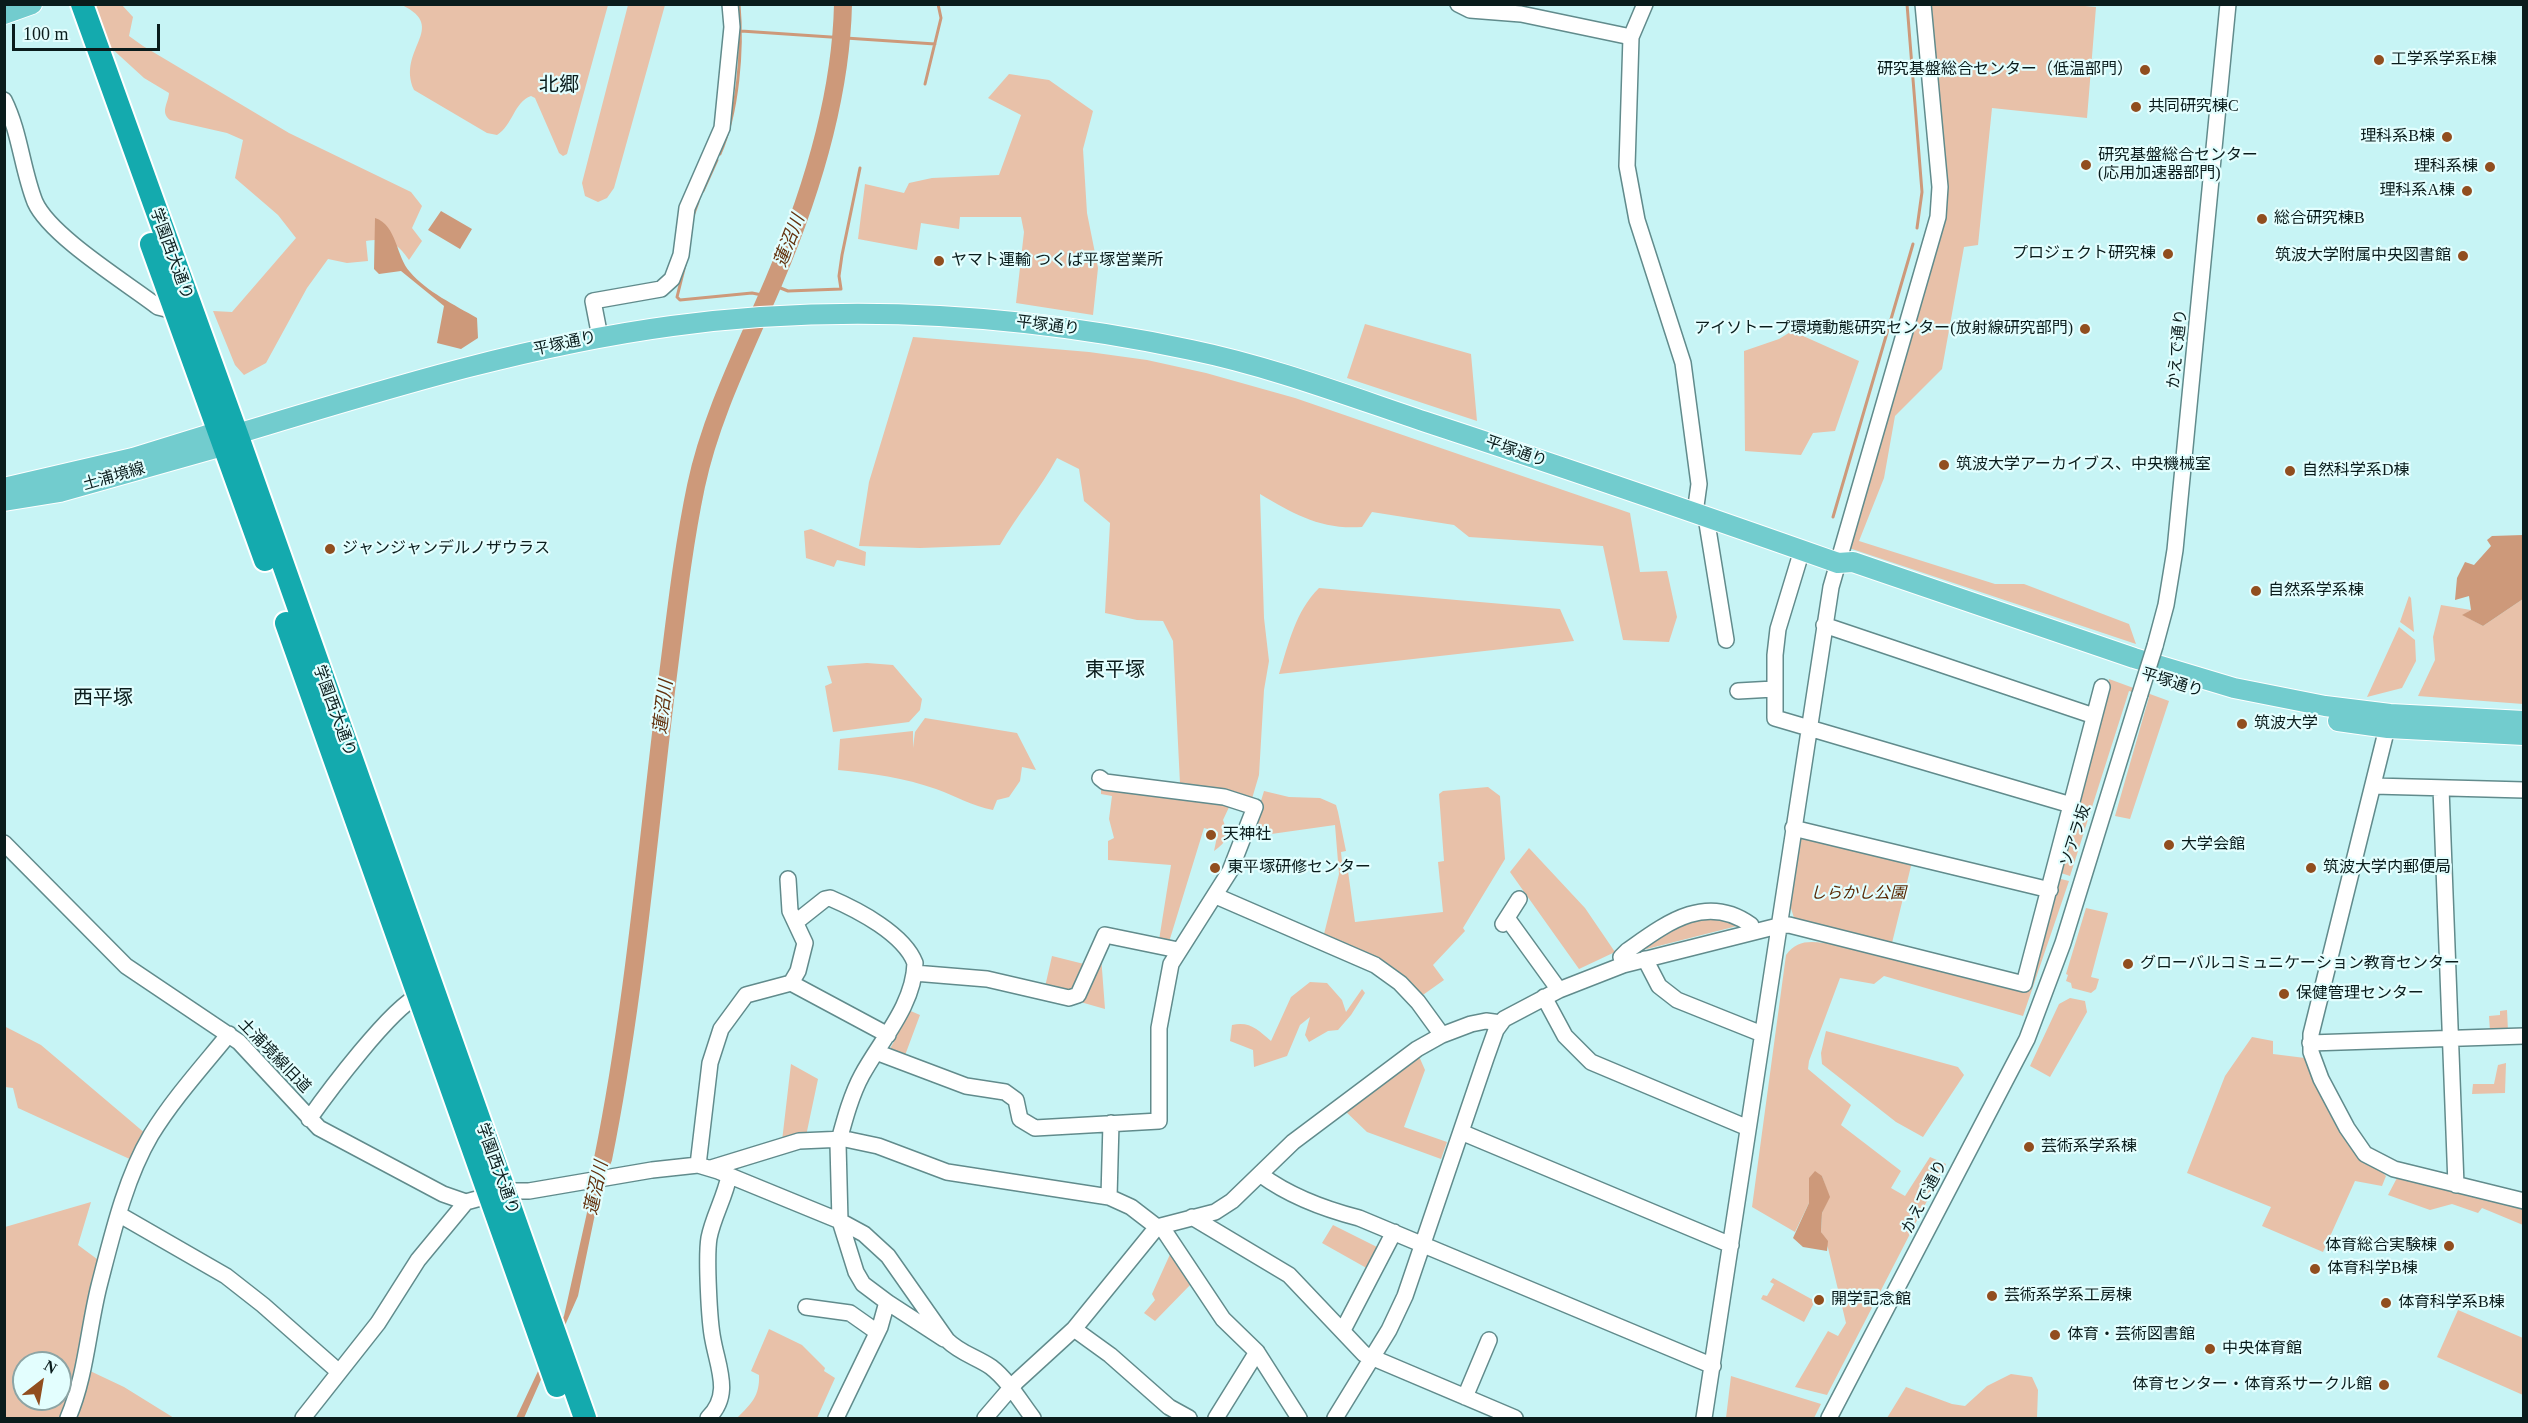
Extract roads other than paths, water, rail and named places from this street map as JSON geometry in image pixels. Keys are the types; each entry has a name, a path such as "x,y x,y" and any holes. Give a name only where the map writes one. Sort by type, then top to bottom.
{"highway":[{"name":"学園西大通り","path":"67,4 174,310 226,437 498,1194 541,1342 569,1419"},
{"name":"学園西大通り","path":"82,4 226,437 418,996 548,1313 585,1419"}],"main road":[{"path":"4,14 32,4"},
{"name":"平塚通り","path":"226,437 510,356 600,337 750,318 846,313 974,318 1095,332 1196,351 1313,384 1802,550 1838,563 1849,575 2191,689 2279,711 2523,735"},
{"name":"土浦境線","path":"4,488 226,437"},
{"name":"土浦境線","path":"4,501 60,492 226,437"},
{"name":"平塚通り","path":"2389,721 2523,721"}],"street":[{"path":"600,337 593,301 661,289 672,279 681,255 687,208 722,128 732,27 730,4"},
{"path":"1458,4 1470,10 1521,14 1631,37"},
{"path":"1645,4 1631,37 1627,166 1637,220 1683,363 1699,484 1700,515 1725,640"},
{"path":"1704,1419 1824,625 1838,563 1938,217 1940,187 1923,4"},
{"name":"かえで通り","path":"2140,694 2166,605 2175,550 2228,4"},
{"path":"4,100 12,115 36,204 50,223 74,244 158,307 174,310"},
{"path":"1802,550 1778,629 1774,689 1775,718 2071,805"},
{"path":"1824,625 2094,716"},
{"path":"1335,1419 1372,1359 1405,1296 1486,1058 1501,1023 1508,1015 1559,990 1623,965 1752,931 1789,925 2024,984 2102,687"},
{"path":"1738,691 1774,689"},
{"name":"ソアラ坂","path":"2047,989 2140,694"},
{"path":"2389,721 2310,1043 2312,1058 2347,1128 2365,1154 2394,1169 2523,1201"},
{"path":"876,1052 966,1086 1005,1092 1016,1100 1020,1119 1035,1128 1111,1123 1156,1123 1160,1119 1161,1015 1171,964 1230,871 1255,807 1224,797 1105,782 1100,778"},
{"path":"2374,786 2523,790"},
{"path":"2441,788 2456,1185"},
{"path":"1793,828 2050,890"},
{"name":"土浦境線旧道","path":"4,843 126,966 229,1034 309,1119 329,1134 370,1156 443,1194 466,1202"},
{"path":"788,879 790,911 805,943 798,971 791,983"},
{"path":"1216,896 1375,964 1400,983 1418,1002 1442,1035"},
{"path":"796,922 825,899 830,898 874,920 906,948 915,963 906,998 888,1035 861,1077 840,1139 840,1221 856,1272 863,1284 887,1302 946,1340 957,1350 990,1367 1033,1419"},
{"path":"1519,899 1505,921 1559,990"},
{"path":"1623,965 1622,957 1627,951 1681,916 1693,913 1729,914 1750,925 1752,931"},
{"path":"914,973 987,979 1069,998 1078,995 1105,935 1178,950"},
{"path":"1645,959 1659,986 1672,996 1762,1034"},
{"path":"704,1167 710,1063 721,1029 746,995 791,983 888,1035"},
{"name":"かえで通り","path":"1829,1419 2017,1061 2047,989"},
{"path":"309,1119 356,1059 410,999 418,996"},
{"path":"1544,997 1565,1036 1591,1062 1748,1128"},
{"path":"985,1419 1010,1389 1074,1329 1159,1226 1215,1212 1232,1201 1302,1135 1417,1048 1471,1024 1486,1021 1501,1023"},
{"path":"68,1419 79,1386 99,1286 137,1163 152,1134 229,1034"},
{"path":"2310,1043 2523,1036"},
{"path":"1109,1197 1111,1123"},
{"path":"1461,1132 1731,1245"},
{"path":"303,1419 378,1323 418,1260 466,1202 498,1194 589,1180 704,1167 799,1141 840,1139 878,1146 947,1172 1109,1197 1131,1207 1159,1226 1223,1319 1257,1352 1299,1419"},
{"path":"704,1167 840,1221 879,1246 946,1340"},
{"path":"1261,1175 1295,1197 1394,1232 1713,1366"},
{"path":"708,1419 716,1411 722,1397 723,1373 712,1340 709,1238 729,1176"},
{"path":"120,1215 226,1276 263,1305 339,1372"},
{"path":"1192,1217 1289,1275 1364,1354 1515,1419"},
{"path":"1343,1330 1394,1232"},
{"path":"836,1419 877,1332 887,1302"},
{"path":"806,1307 850,1313 877,1332"},
{"path":"1074,1329 1110,1355 1169,1407 1189,1419"},
{"path":"1465,1397 1489,1340"},
{"path":"1216,1419 1257,1352"}],"water":[{"path":"441,211 472,229 460,249 428,230"},
{"path":"375,218 388,227 405,266 417,279 442,298 477,318 478,338 461,349 437,343 444,306 401,271 379,274 374,269"},
{"path":"2523,535 2523,599 2483,626 2462,615 2471,610 2469,596 2455,600 2457,578 2465,562 2474,565 2491,546 2487,540 2492,536"},
{"path":"604,1136 611,1137 578,1296 524,1418 516,1418 564,1316"},
{"path":"1815,1171 1822,1176 1830,1197 1822,1213 1821,1232 1828,1241 1827,1251 1803,1247 1793,1238 1809,1203 1809,1178"}],"waterway":[{"path":"720,154 731,119 738,80 739,4"},
{"name":"蓮沼川","path":"603,1159 624,1039 677,604 696,486 720,407 788,248 812,180 822,146 837,75 843,4"},
{"path":"925,84 941,18 938,4"},
{"path":"1907,4 1922,192 1917,228"},
{"path":"741,31 935,44"},
{"path":"703,191 717,160"},
{"path":"773,285 788,291 841,289 839,276 842,255 860,168"},
{"path":"693,216 698,202"},
{"path":"1833,517 1913,244"},
{"path":"686,261 677,297 680,300 752,293 767,296"}],"place":[{"name":"工学系学系E棟","path":"2379,60"},
{"name":"研究基盤総合センター（低温部門）","path":"2145,70"},
{"name":"共同研究棟C","path":"2136,107"},
{"name":"理科系B棟","path":"2447,137"},
{"name":"研究基盤総合センター (応用加速器部門)","path":"2086,165"},
{"name":"理科系棟","path":"2490,167"},
{"name":"理科系A棟","path":"2467,191"},
{"name":"総合研究棟B","path":"2262,219"},
{"name":"プロジェクト研究棟","path":"2168,254"},
{"name":"筑波大学附属中央図書館","path":"2463,256"},
{"name":"ヤマト運輸 つくば平塚営業所","path":"939,261"},
{"name":"アイソトープ環境動態研究センター(放射線研究部門)","path":"2085,329"},
{"name":"筑波大学アーカイブス、中央機械室","path":"1944,465"},
{"name":"自然科学系D棟","path":"2290,471"},
{"name":"ジャンジャンデルノザウラス","path":"330,549"},
{"name":"自然系学系棟","path":"2256,591"},
{"name":"筑波大学","path":"2242,724"},
{"name":"天神社","path":"1211,835"},
{"name":"大学会館","path":"2169,845"},
{"name":"東平塚研修センター","path":"1215,868"},
{"name":"筑波大学内郵便局","path":"2311,868"},
{"name":"グローバルコミュニケーション教育センター","path":"2128,964"},
{"name":"保健管理センター","path":"2284,994"},
{"name":"芸術系学系棟","path":"2029,1147"},
{"name":"体育総合実験棟","path":"2449,1246"},
{"name":"体育科学B棟","path":"2315,1269"},
{"name":"芸術系学系工房棟","path":"1992,1296"},
{"name":"開学記念館","path":"1819,1300"},
{"name":"体育科学系B棟","path":"2386,1303"},
{"name":"体育・芸術図書館","path":"2055,1335"},
{"name":"中央体育館","path":"2210,1349"},
{"name":"体育センター・体育系サークル館","path":"2384,1385"}],"district":[{"name":"北郷","path":"559,86"},
{"name":"東平塚","path":"1115,671"},
{"name":"西平塚","path":"103,699"}],"park label":[{"name":"しらかし公園","path":"1858,894"}]}
